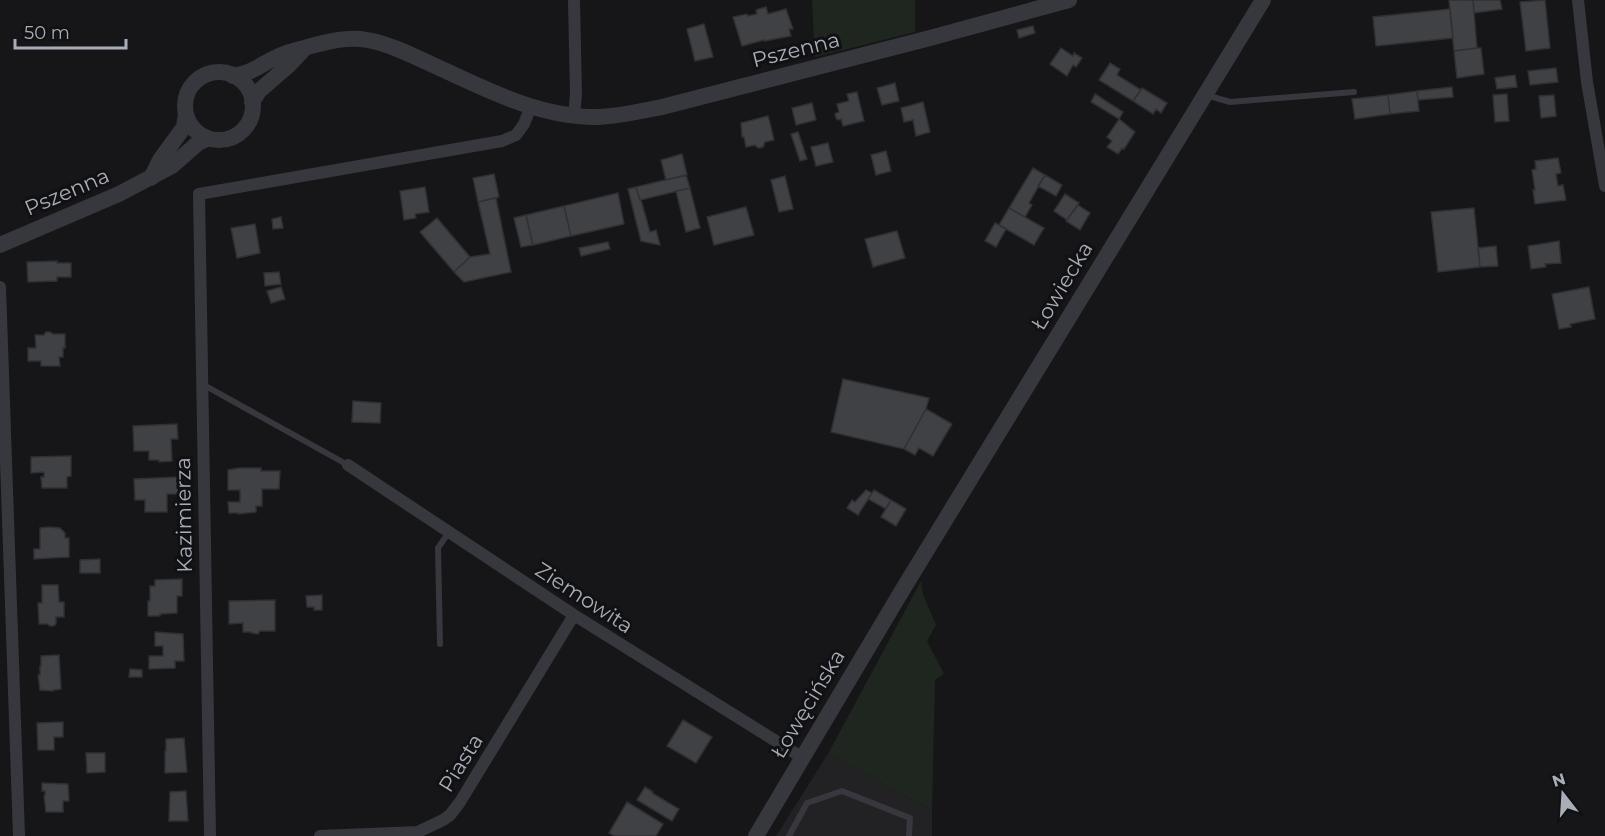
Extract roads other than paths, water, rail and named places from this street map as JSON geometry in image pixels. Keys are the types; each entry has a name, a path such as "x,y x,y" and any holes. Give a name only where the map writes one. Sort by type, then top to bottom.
{"street":[{"path":"573,116 576,94 574,0"},
{"name":"Pszenna","path":"151,178 160,160 184,127 187,95 198,80 215,73 233,76 246,74 280,55 329,42 349,39 368,40 400,51 504,98 573,116 599,117 662,107 930,39 1069,0"},
{"name":"Łowiecka","path":"900,594 1263,0"},
{"path":"1578,0 1587,82 1605,186"},
{"name":"Pszenna","path":"0,245 151,178 172,166 198,143 208,138 225,140 240,132 250,119 252,102 259,91 305,48"},
{"path":"233,76 246,87 252,102"},
{"name":"Kazimierza","path":"210,836 199,194 502,141 516,135 524,124 531,106"},
{"path":"186,114 194,129 208,138"},
{"path":"0,288 19,836"},
{"name":"Ziemowita","path":"348,465 574,615 803,758"},
{"name":"Łowęcińska","path":"756,836 900,594"},
{"name":"Piasta","path":"320,836 418,832 450,815 574,615"}],"lane":[{"path":"1205,95 1230,102 1354,92"},
{"path":"201,384 348,465"},
{"path":"440,644 438,548 449,532"},
{"path":"789,836 807,803 842,791 910,818 909,836"}]}
